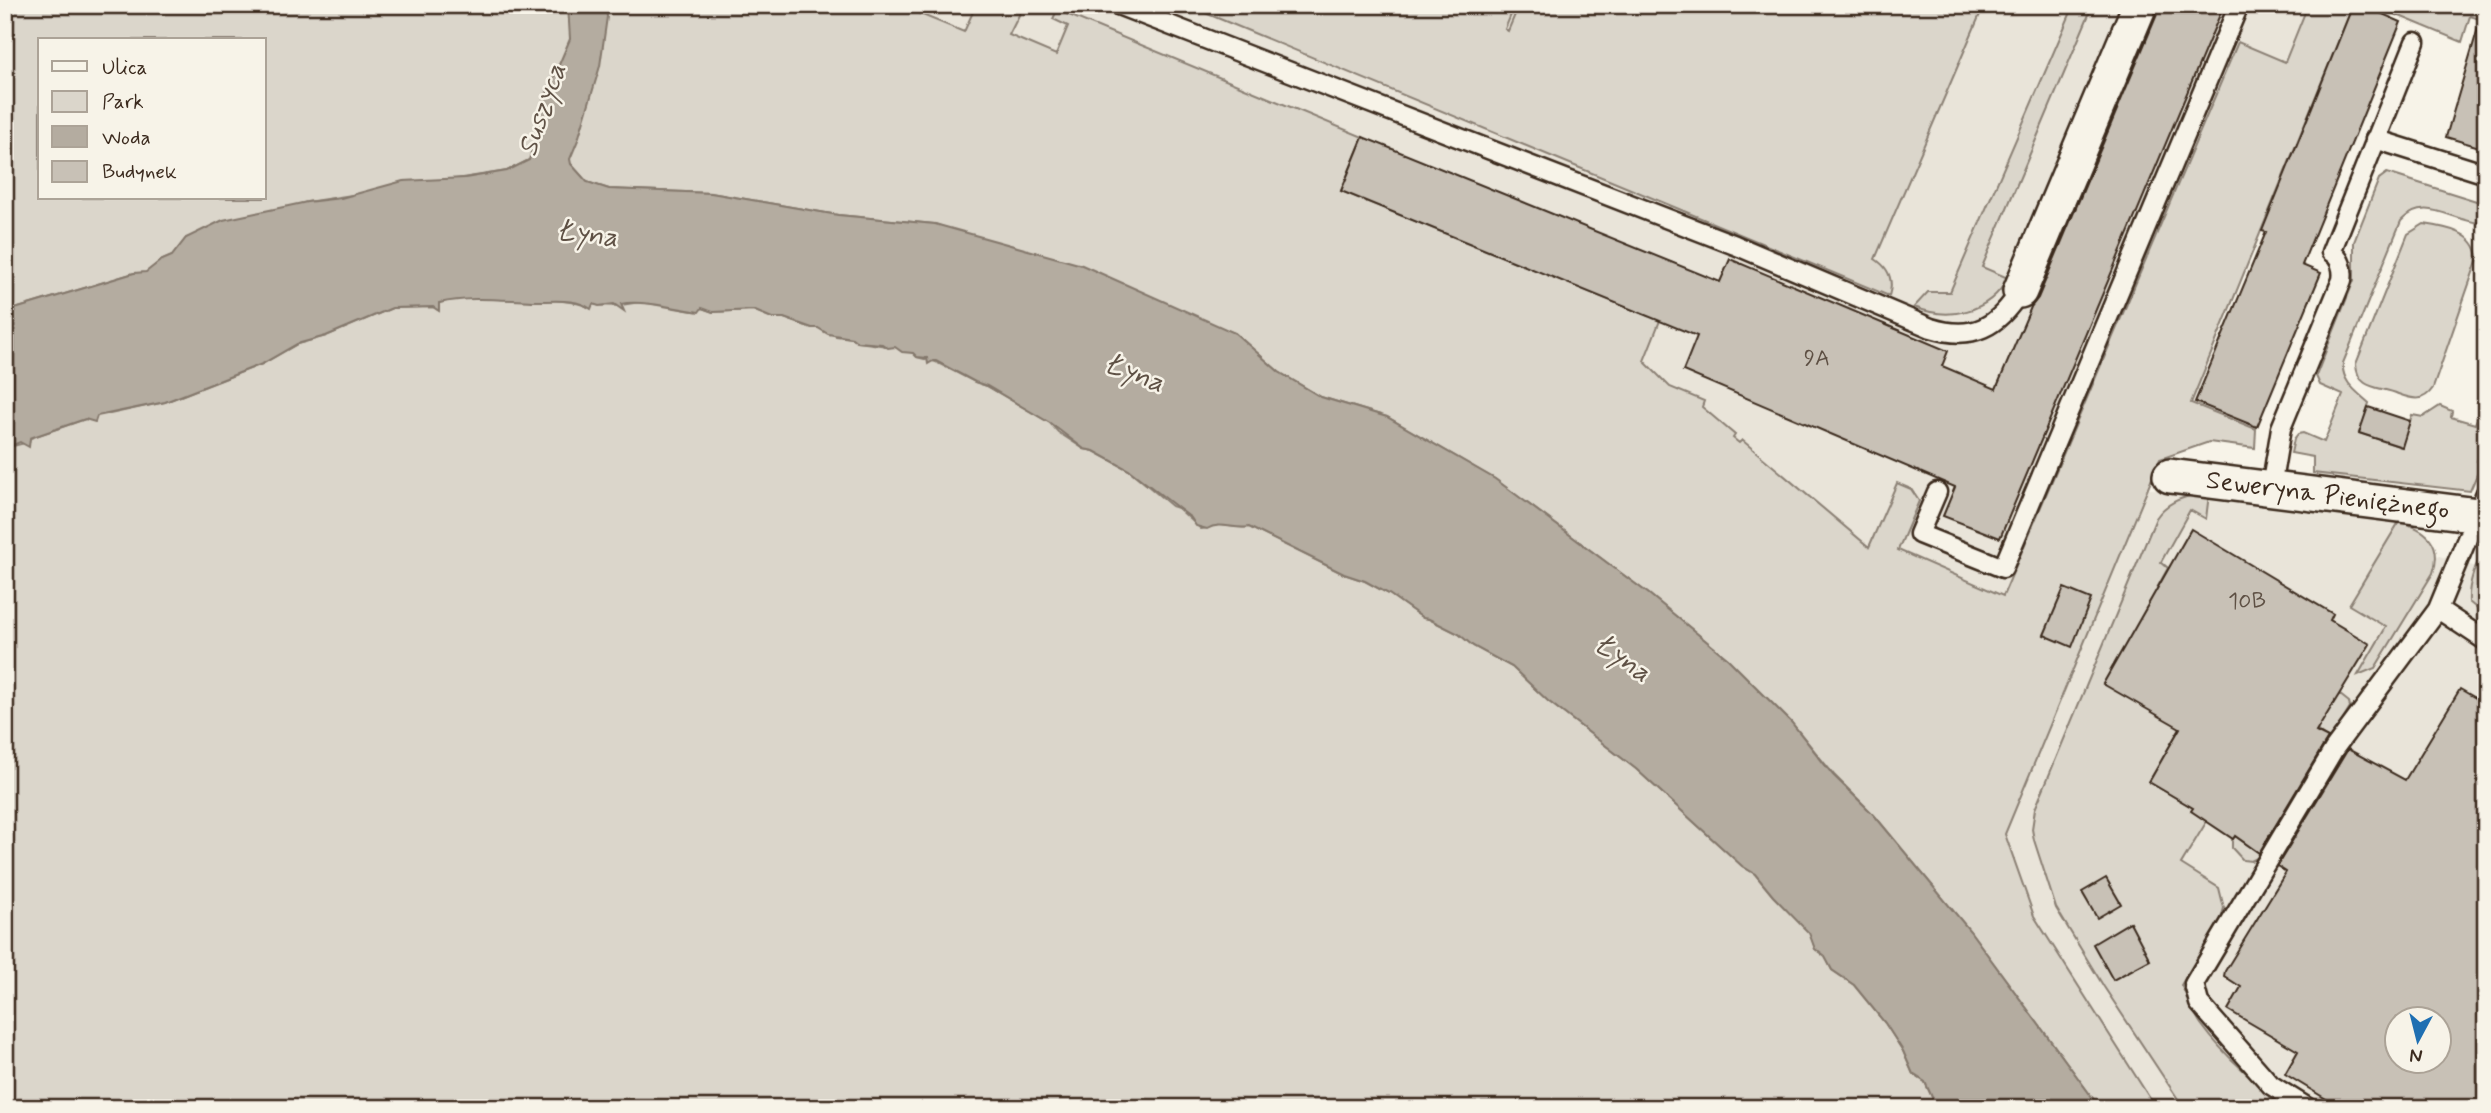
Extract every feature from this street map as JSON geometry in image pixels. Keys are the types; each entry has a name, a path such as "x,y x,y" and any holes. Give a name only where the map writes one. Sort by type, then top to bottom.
{"street":[{"path":"2020,291 2140,5"},
{"name":"Seweryna Pieniężnego","path":"2169,476 2483,508"}],"lane":[{"path":"1118,5 1735,245 1931,328 1959,334 1987,327 2008,310 2020,291"},
{"path":"1937,492 1919,534 2003,568 2239,5"},
{"path":"2271,488 2281,428 2342,279 2337,255 2331,252 2414,42"},
{"path":"2375,139 2486,174"},
{"path":"2308,1108 2271,1086 2199,1003 2194,984 2334,749 2438,609 2483,508"},
{"path":"2438,609 2486,641"}],"shaded area":[{"path":"701,5 2336,5 2139,488 2209,494 2399,522 2429,553 2477,567 2486,562 2486,1108 2141,1108 1670,387 1644,360"}],"green space":[{"path":"5,5 898,5 964,32 976,5 1039,5 1037,12 1023,7 1009,35 1056,55 1068,26 1053,19 1057,10 1363,137 1341,191 1648,316 1670,262 1678,265 1680,270 1644,361 1670,387 1704,401 1702,407 1735,435 1733,438 1739,443 1742,440 1869,547 1897,483 1911,489 1919,501 1898,550 2003,596 2238,42 2285,62 2308,5 2353,5 2191,403 2256,429 2255,448 2209,442 2160,459 2005,834 2034,916 2156,1108 2100,1108 1970,931 1874,815 1834,775 1791,722 1728,659 1649,594 1495,479 1387,417 1321,397 1279,372 1235,333 935,224 838,215 711,193 609,189 587,182 571,164 529,160 507,171 307,202 186,238 172,256 160,261 146,273 134,273 5,312"},
{"path":"1186,5 1515,5 1505,29 1508,31 1519,5 1984,5 1875,259 1884,266 1889,275 1889,296"},
{"path":"2074,5 2093,5 1982,267 2008,278 1990,299 1967,311 1941,313 1914,307 1928,292 1950,292"},
{"path":"2373,5 2486,5 2486,21 2470,16 2462,42"},
{"path":"2387,173 2486,206 2481,223 2429,210 2419,210 2401,221 2343,363 2343,370 2351,386 2369,403 2360,433 2401,447 2412,415 2423,417 2440,406 2452,411 2451,417 2475,424 2486,392 2486,434 2477,461 2482,463 2470,491 2313,473 2313,457 2291,453 2298,434 2303,433 2324,442 2343,395 2320,385 2316,376 2354,280 2354,242 2379,179"},
{"path":"2424,224 2450,229 2466,237 2476,249 2478,258 2433,388 2425,396 2417,398 2365,383 2357,373 2356,364 2408,234"},
{"path":"454,299 557,300 590,308 593,304 621,307 640,302 692,311 702,308 713,312 753,310 772,318 784,318 812,328 818,327 836,336 852,338 858,342 895,347 936,362 987,386 1050,423 1058,432 1084,449 1094,451 1129,470 1201,529 1218,525 1249,527 1389,594 1423,618 1459,634 1473,646 1512,667 1548,701 1636,769 1742,866 1755,874 1810,933 1815,949 1826,957 1832,970 1854,985 1885,1023 1903,1051 1913,1074 1925,1082 1937,1108 5,1108 5,448 29,442 30,438 100,414 165,402 262,364 297,344 326,336 392,308 433,307 438,310 439,303"},
{"path":"2197,494 2209,494 2206,519 2190,510 2161,562 2168,568 2157,588 2160,590 2180,728 2149,782 2193,808 2207,821 2181,864 2219,888 2224,908 2220,923 2181,985 2201,1024 2232,1060 2255,1081 2294,1108 2184,1108 2104,987 2056,908 2032,829 2035,809 2156,518 2164,508 2174,502"},
{"path":"2399,522 2417,528 2430,538 2436,553 2436,562 2433,573 2375,668 2358,675 2386,627 2349,605"},
{"path":"2486,549 2486,616 2469,602 2469,595 2476,567"},
{"path":"2339,694 2349,702 2350,708 2259,857 2251,861 2243,860 2232,848 2232,840 2235,836 2248,845 2325,737 2314,728"}],"water":[{"path":"568,5 606,5 607,17 600,66 570,159 571,164 587,182 609,189 711,193 838,215 935,224 1082,265 1235,333 1279,372 1321,397 1387,417 1495,479 1649,594 1728,659 1791,722 1833,775 1874,815 1970,931 2100,1108 1937,1108 1925,1082 1913,1074 1903,1051 1885,1023 1854,985 1832,970 1825,957 1815,949 1809,933 1755,874 1742,866 1636,769 1548,701 1512,667 1473,646 1459,634 1423,618 1365,581 1344,574 1249,527 1217,526 1207,529 1196,526 1191,518 1129,470 1094,451 1084,449 1050,423 987,386 936,361 928,364 927,358 902,352 895,347 857,342 852,338 828,334 818,328 784,318 772,318 753,310 713,312 702,308 699,312 629,303 621,304 624,311 614,304 593,304 591,309 578,303 562,301 451,301 439,303 439,311 433,307 392,308 326,336 297,344 262,364 165,402 97,416 95,422 85,419 30,438 29,447 20,442 5,448 5,312 134,273 146,272 172,256 186,238 223,220 307,202 341,198 403,181 465,178 507,171 529,160 538,130 537,116 570,39"}],"building":[{"path":"2159,5 2224,5 2000,538 1943,516 1955,487 1683,371 1697,336 1341,191 1363,137 1720,282 1730,259 1948,351 1942,366 1996,389 2031,307 2038,298"},
{"path":"2353,5 2362,5 2401,22 2302,265 2321,273 2257,427 2195,402 2266,232 2262,231"},
{"path":"2478,28 2486,29 2486,149 2446,137"},
{"path":"2368,407 2410,421 2402,447 2359,433"},
{"path":"2191,529 2333,614 2330,620 2370,644 2316,732 2328,738 2259,853 2235,836 2233,839 2191,811 2193,808 2149,782 2180,728 2103,684"},
{"path":"2064,588 2091,599 2072,647 2044,635"},
{"path":"2460,689 2486,704 2486,1108 2341,1108 2285,1074 2298,1051 2228,1010 2241,987 2224,976 2225,971 2286,872 2277,866 2348,749 2405,780"},
{"path":"2106,878 2121,904 2097,918 2082,892"},
{"path":"2130,922 2150,960 2113,980 2093,944"}],"water label":[{"name":"Suszyca","path":"543,110"},
{"name":"Łyna","path":"587,235"},
{"name":"Łyna","path":"1134,374"},
{"name":"Łyna","path":"1622,659"}]}
